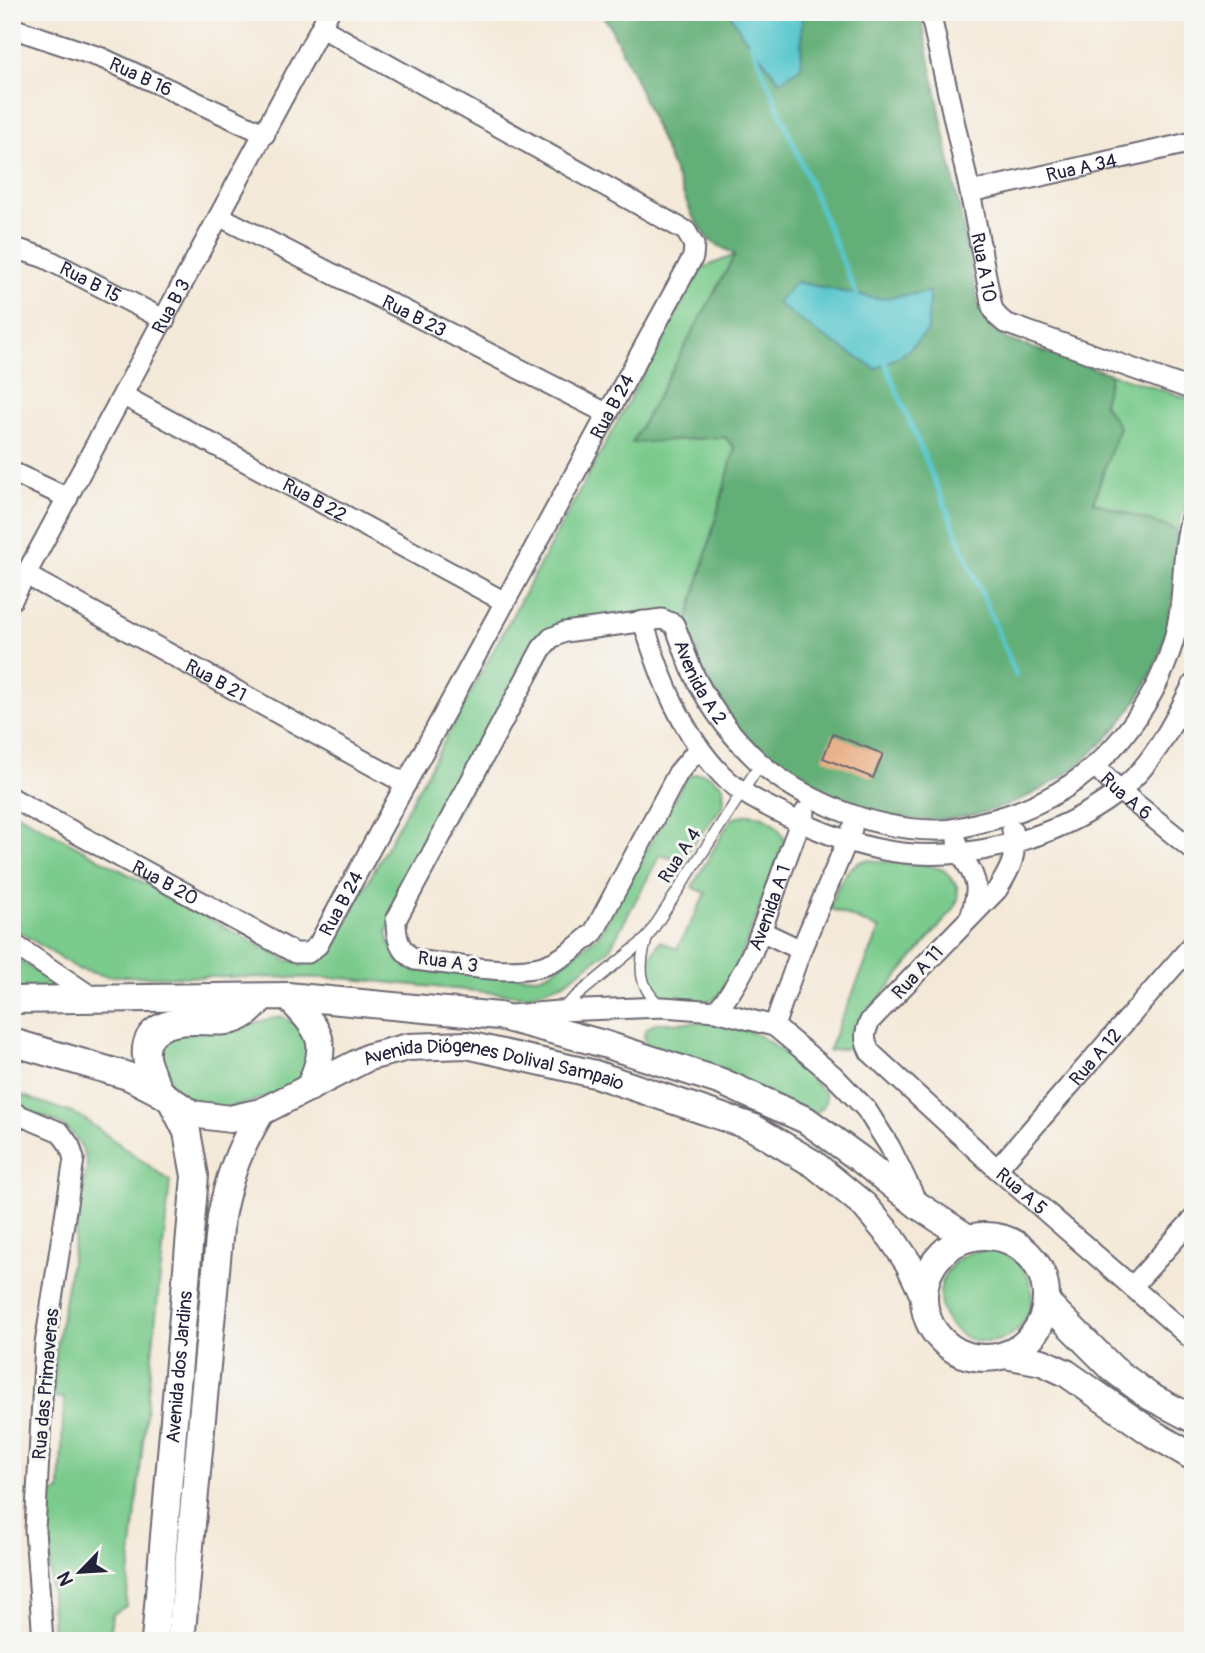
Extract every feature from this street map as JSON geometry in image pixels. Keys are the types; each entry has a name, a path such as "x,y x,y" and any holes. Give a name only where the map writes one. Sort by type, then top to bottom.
{"street":[{"name":"Rua A 10","path":"930,12 970,192 992,307 997,316 1005,323 1193,390"},
{"name":"Rua B 3","path":"12,600 326,20"},
{"name":"Rua B 24","path":"318,945 693,257 694,245 686,231 326,20"},
{"name":"Rua B 16","path":"12,28 102,58 265,134"},
{"name":"Rua A 34","path":"970,192 1193,142"},
{"name":"Rua B 23","path":"221,217 608,414"},
{"name":"Rua B 15","path":"12,247 45,258 165,320"},
{"name":"Rua B 22","path":"124,396 505,602"},
{"path":"12,472 68,498"},
{"name":"Avenida A 2","path":"1193,511 1186,532 1181,603 1174,640 1162,675 1125,736 1096,767 1040,803 1007,816 956,828 937,830 899,827 857,817 811,798 761,763 733,735 714,710 695,677 674,624 662,619 643,621 663,680 681,719 699,748 723,775 741,792 800,822 846,841 880,850 959,853 1014,842 1075,820 1120,791 1147,763 1171,728 1193,684"},
{"name":"Rua B 21","path":"26,575 406,784"},
{"name":"Rua A 3","path":"643,621 565,632 551,638 542,648 396,920 396,936 403,951 415,960 509,969 541,967 571,952 594,932 678,773 699,748"},
{"name":"Rua A 6","path":"1096,767 1120,791 1193,850"},
{"name":"Rua B 20","path":"12,798 295,953 308,953 318,945"},
{"name":"Avenida A 1","path":"716,1011 728,997 761,931 811,798"},
{"name":"Rua A 11","path":"866,1030 870,1021 997,890 1010,871 1014,859 1014,842 1007,816"},
{"path":"774,1026 801,950 857,817"},
{"path":"956,828 959,853 976,886 971,915"},
{"path":"761,931 801,950"},
{"path":"12,943 95,999"},
{"name":"Rua A 12","path":"997,1168 1193,944"},
{"path":"274,997 314,1025 321,1044 320,1063 309,1088"},
{"name":"Avenida Diógenes Dolival Sampaio","path":"12,1000 274,997 499,1016 604,1044 734,1088 806,1120 919,1206 968,1238"},
{"name":"Avenida dos Jardins","path":"155,1641 195,1176 187,1132 146,1058 147,1043 155,1030 167,1023 232,1021 274,997"},
{"path":"499,1016 663,1007 716,1011 774,1026 833,1075 866,1109 890,1147 919,1206"},
{"name":"Rua A 5","path":"866,1030 865,1042 870,1052 1193,1340"},
{"name":"Avenida Diógenes Dolival Sampaio","path":"12,1042 128,1076 165,1095 192,1114 230,1119 261,1112 369,1057 408,1047 467,1045 595,1074 752,1127 814,1164 864,1205 891,1237 909,1264 924,1296"},
{"name":"Rua das Primaveras","path":"12,1112 60,1132 70,1146 74,1159 45,1344 35,1530 43,1641"},
{"name":"Avenida dos Jardins","path":"181,1641 221,1217 229,1178 243,1142 261,1112"},
{"path":"1132,1287 1193,1219"},
{"path":"988,1236 1007,1240 1024,1249 1037,1264 1044,1282 1046,1302 1034,1335 1021,1347 1005,1355 986,1359 967,1356 949,1347 935,1333 926,1315 924,1296 927,1276 936,1259 951,1246 968,1238 988,1236"},
{"path":"1046,1302 1113,1369 1149,1396 1193,1419"},
{"path":"1005,1355 1042,1362 1066,1373 1152,1433 1193,1457"}],"lane":[{"name":"Rua A 4","path":"663,1007 651,996 642,981 640,957 647,938 761,763"},
{"name":"Rua A 4","path":"559,1011 647,938"}],"green space":[{"path":"600,12 729,12 742,34 801,66 802,12 920,12 979,306 990,325 1006,339 1111,374 1103,403 1119,427 1093,502 1177,530 1174,585 1168,622 1151,675 1131,709 1105,740 1076,766 1043,788 1007,805 969,816 930,820 874,813 814,792 758,752 742,736 710,685 699,663 687,624 735,448 725,437 632,443 735,255 709,240 693,217 610,26","holes":["797,282 877,299 928,292 928,330 876,368 819,333 778,303"]},
{"path":"735,255 633,442 725,437 735,448 687,624 674,617 564,627 387,931 396,955 415,970 538,977 551,972 599,935 686,778 697,773 710,776 723,786 724,804 680,861 660,855 609,950 564,983 527,996 341,978 106,976 78,969 12,927 12,811 286,960 310,960 322,956 332,948 700,269"},
{"path":"1111,374 1193,400 1193,482 1177,530 1093,503 1119,427 1103,403"},
{"path":"748,814 761,816 771,822 785,842 730,984 713,1000 703,1002 682,1001 662,994 650,978 651,957 660,941 677,949 706,893 692,887 731,819"},
{"path":"865,860 927,865 944,870 957,886 958,899 953,910 862,1019 855,1047 828,1051 880,929 829,908 846,873"},
{"path":"12,955 62,989 12,990"},
{"path":"281,1016 297,1025 303,1032 309,1049 303,1074 290,1090 219,1111 180,1095 161,1071 161,1054 173,1035 244,1026"},
{"path":"718,1022 751,1032 778,1048 825,1093 823,1107 815,1113 646,1046 644,1035 655,1023"},
{"path":"12,1092 80,1116 170,1181 126,1606 112,1615 109,1641 53,1641 47,1494 60,1492 64,1398 52,1397 56,1351 87,1166 78,1140 70,1131 49,1119 12,1105"},
{"path":"977,1250 995,1250 1012,1257 1025,1270 1032,1287 1032,1305 1025,1322 1012,1335 995,1342 977,1342 960,1335 947,1322 940,1305 940,1287 947,1270 960,1257"}],"water":[{"path":"729,12 802,12 801,67 780,81 742,34"},
{"path":"796,282 877,299 929,292 928,331 905,353 876,369 818,333 777,303"}],"building":[{"path":"833,734 883,754 873,778 823,758"}],"waterway":[{"path":"751,42 859,301"},
{"path":"883,358 1016,675"}]}
